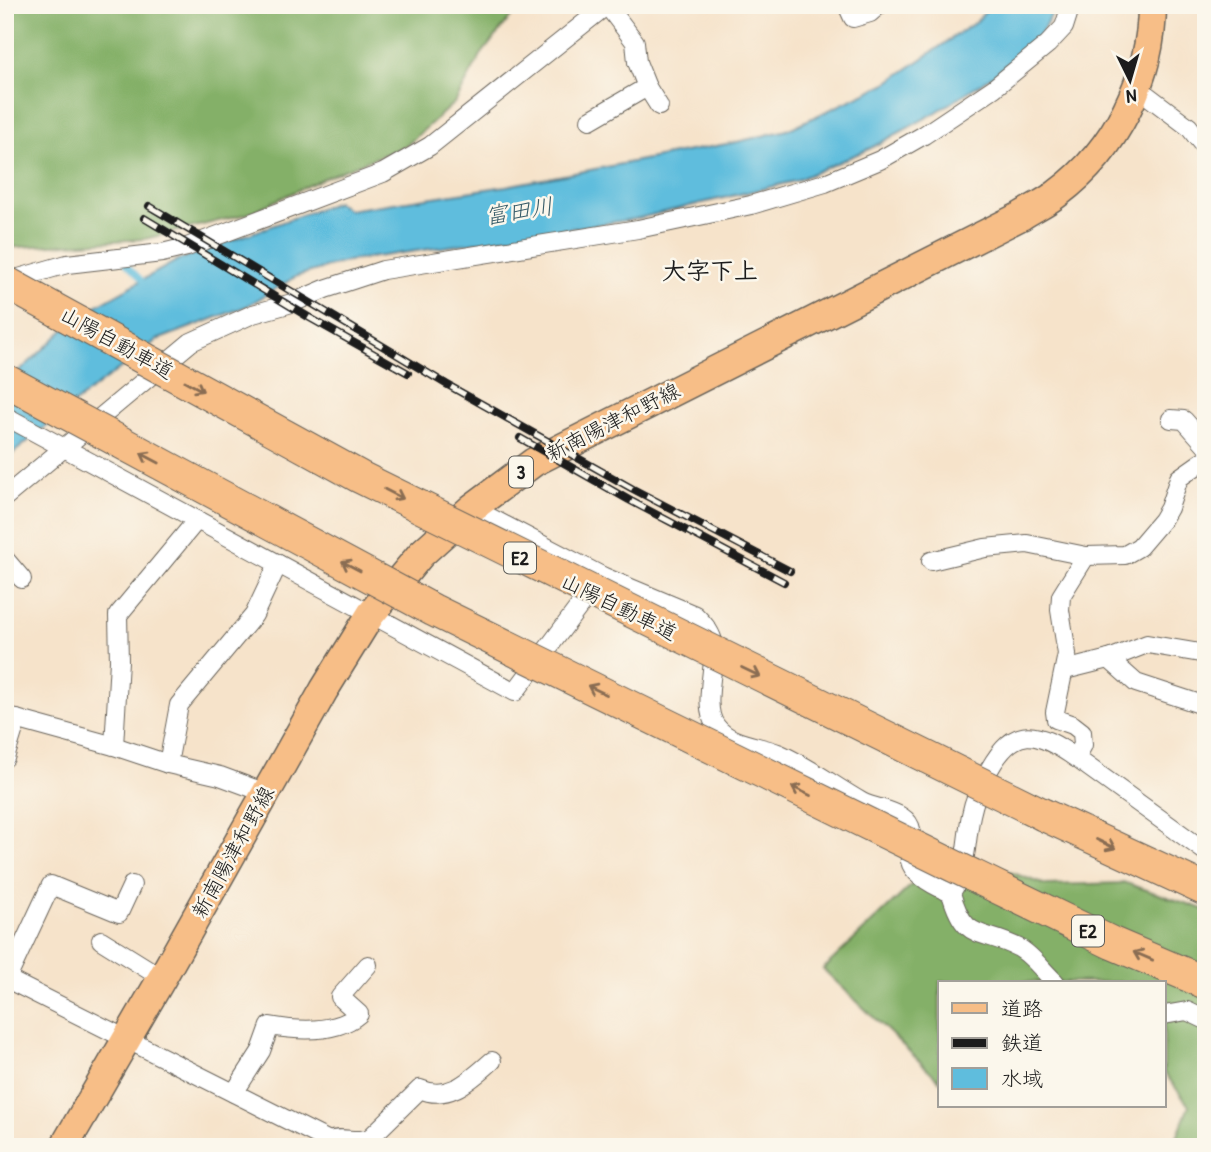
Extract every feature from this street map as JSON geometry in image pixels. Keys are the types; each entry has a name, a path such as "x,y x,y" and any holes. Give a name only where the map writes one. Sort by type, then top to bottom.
{"highway":[{"name":"山陽自動車道","path":"5,282 359,477 1044,815 1206,890"},
{"name":"E2","path":"5,380 433,610 962,884 1206,983"}],"main road":[{"name":"新南陽津和野線","path":"64,1147 324,690 372,614 421,554 472,508 534,462 1021,216 1058,193 1098,155 1120,123 1137,90 1147,48 1152,5"}],"street":[{"path":"5,282 67,264 162,253 187,247 383,173 430,146 607,5 635,42 637,62 647,87 659,106"},
{"path":"847,5 853,18 870,13 879,5"},
{"path":"5,497 59,447 191,342 253,314 383,270 638,229 751,205 825,183 880,160 924,135 994,88 1048,44 1064,27 1072,5"},
{"path":"590,120 647,87"},
{"path":"1137,90 1189,127 1206,149"},
{"path":"5,416 515,692 602,576"},
{"path":"1171,419 1184,420 1206,445"},
{"path":"931,561 985,548 1027,544 1086,556 1125,555 1139,547 1169,508 1179,478 1206,459"},
{"path":"472,508 602,576 695,615 706,626 713,641 711,716 717,727 734,740 776,752 803,765 865,803 903,817 911,828 913,844 910,860 914,870 942,890 962,884"},
{"path":"114,746 119,662 118,615 197,520"},
{"path":"1076,758 1083,745 1082,732 1073,724 1056,719 1055,712 1067,654 1060,610 1061,596 1086,556"},
{"path":"5,559 22,579"},
{"path":"168,764 179,705 254,615 278,565"},
{"path":"1065,670 1147,645 1206,654"},
{"path":"1108,659 1136,683 1206,706"},
{"path":"5,758 11,718 168,764 220,776 266,793"},
{"path":"1054,981 1021,949 969,930 957,914 971,814 979,788 999,753 1014,738 1032,736 1054,742 1206,852"},
{"path":"132,885 119,914 51,886 6,979 335,1144 337,1138 364,1141 420,1089 432,1095 463,1086 492,1061"},
{"path":"101,940 162,978"},
{"path":"234,1093 261,1051 270,1026 323,1029 350,1022 359,1014 340,997 368,965"},
{"path":"1166,1015 1187,1011 1206,1020"}],"green space":[{"path":"5,5 520,5 481,55 456,101 406,146 326,177 247,214 145,239 5,248"},
{"path":"937,861 982,862 1046,885 1126,883 1206,910 1206,1147 1173,1147 1189,1106 1166,1075 1166,981 938,981 938,1079 823,969"}],"water":[{"name":"富田川","path":"991,5 1057,5 1040,35 994,75 935,113 871,148 795,181 635,219 348,261 297,276 247,306 157,340 5,460 5,385 80,315 178,260 337,202 348,210 506,186 787,130 887,83 977,21"}],"waterway":[{"path":"124,262 145,286"}],"railway":[{"path":"149,206 446,384 633,489 790,571"},
{"path":"144,218 310,318 408,373"},
{"path":"520,438 629,500 784,582"}],"district":[{"name":"大字下上","path":"710,271"}]}
